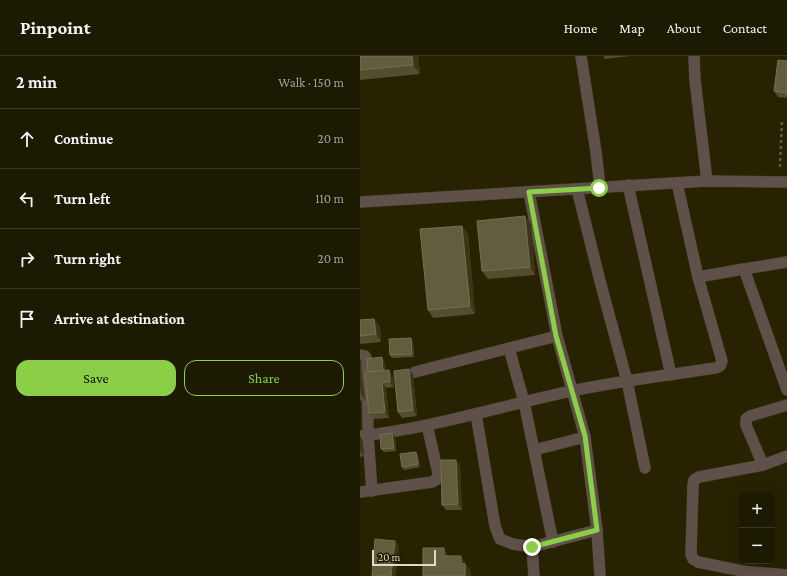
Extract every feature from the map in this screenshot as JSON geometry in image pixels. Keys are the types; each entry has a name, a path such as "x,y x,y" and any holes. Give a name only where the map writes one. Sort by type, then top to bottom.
{"street":[{"path":"581,56 598,165 599,188"},
{"path":"694,56 695,80 707,181"},
{"path":"360,202 707,181 783,182"},
{"path":"364,436 427,425 572,391 627,381 716,368 720,366 722,361 698,277 677,183"},
{"path":"628,185 671,375"},
{"path":"578,189 600,282 627,381 645,468"},
{"path":"529,192 556,336 585,436 597,530 600,576"},
{"path":"698,277 787,262"},
{"path":"744,269 787,390"},
{"path":"415,372 556,336"},
{"path":"509,348 524,402 553,542"},
{"path":"360,355 365,356 367,360 364,436 372,491"},
{"path":"763,465 746,426 746,419 750,416 787,405"},
{"path":"476,414 495,526 500,539 513,544 532,547 597,530"},
{"path":"360,492 432,482 437,479 438,473 427,425"},
{"path":"534,450 585,436"},
{"path":"787,456 763,465 699,477 694,480 691,554 693,559 698,562 742,573 787,575"},
{"path":"532,547 534,576"}],"path":[{"path":"782,120 783,182"}],"building":[{"path":"360,56 412,56 413,65 360,70"},
{"path":"778,60 787,61 787,93 774,91"},
{"path":"525,216 530,267 482,271 477,221"},
{"path":"462,226 470,306 428,310 420,229"},
{"path":"374,319 376,334 360,336 360,320"},
{"path":"411,338 412,354 390,355 389,339"},
{"path":"382,357 383,371 368,372 367,359"},
{"path":"409,369 413,410 398,412 394,371"},
{"path":"389,370 390,382 382,382 385,412 369,413 365,372"},
{"path":"392,433 394,448 381,449 380,435"},
{"path":"416,452 418,464 402,467 400,454"},
{"path":"441,460 456,460 458,504 442,505"},
{"path":"375,539 395,541 391,576 372,576"},
{"path":"423,548 444,548 444,556 461,556 461,564 465,564 465,576 423,576"}],"route":[{"path":"532,547 597,530 585,436 556,336 529,192 599,188"}]}
